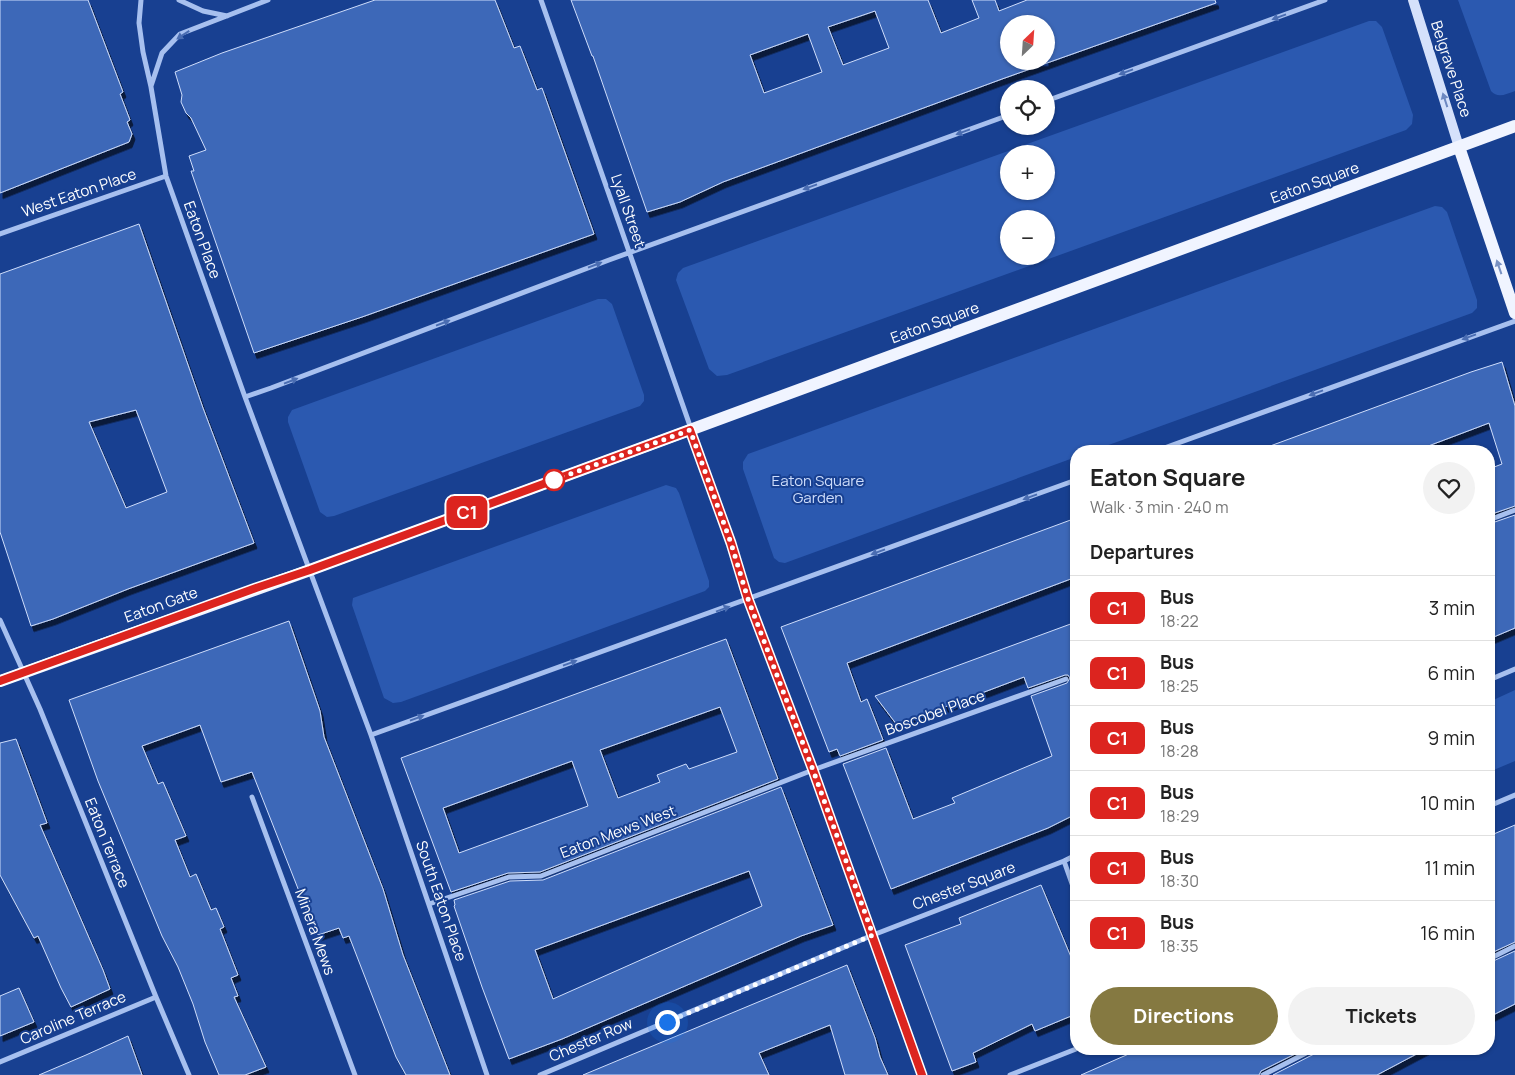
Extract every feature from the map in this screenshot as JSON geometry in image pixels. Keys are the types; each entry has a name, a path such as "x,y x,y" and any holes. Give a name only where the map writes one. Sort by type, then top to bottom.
{"main road":[{"name":"Belgrave Place","path":"1413,0 1459,147"},
{"name":"Eaton Square","path":"310,570 1515,126"},
{"path":"1459,147 1515,313"},
{"name":"Eaton Gate","path":"0,681 310,570"}],"street":[{"name":"Eaton Place","path":"141,0 139,23 142,52 151,87 166,176 245,397"},
{"path":"179,0 202,10 227,16"},
{"name":"Eaton Place","path":"151,87 162,52 180,34 268,0"},
{"name":"Lyall Street","path":"541,0 731,543 748,599 813,770 922,1075"},
{"path":"1055,98 1324,0"},
{"path":"1000,118 629,253 245,397 371,735 1070,482"},
{"name":"West Eaton Place","path":"0,234 166,176"},
{"path":"1173,445 1515,321"},
{"path":"1495,518 1515,510"},
{"name":"Eaton Terrace","path":"0,620 40,709 189,1075"},
{"path":"1495,677 1515,669"},
{"name":"Boscobel Place","path":"813,770 1066,680"},
{"name":"South Eaton Place","path":"371,735 487,1075"},
{"name":"Eaton Mews West","path":"429,904 509,877 541,876 813,770"},
{"path":"1495,803 1515,795"},
{"name":"Minera Mews","path":"252,797 355,1075"},
{"name":"Chester Square","path":"873,935 1070,858"},
{"path":"1064,861 1070,878"},
{"name":"Chester Row","path":"540,1075 873,935"},
{"path":"1495,956 1515,946"},
{"name":"Caroline Terrace","path":"0,1062 156,997"},
{"path":"1010,1075 1070,1051"},
{"path":"1263,1075 1302,1055"}],"green space":[{"path":"1458,0 1515,0 1515,91 1496,95 1491,91"},
{"path":"1369,21 1376,21 1382,27 1413,115 1412,124 1406,130 1055,257 1055,210 1000,210 1000,265 1032,265 727,375 717,376 709,369 676,280 678,273 683,268 1000,154 1000,200 1055,200 1055,145 1025,145"},
{"name":"Eaton Square Garden","path":"1435,206 1442,207 1447,212 1477,300 1477,308 1472,313 1109,445 1070,445 1070,459 785,563 779,562 774,558 743,469 743,462 748,454"},
{"path":"598,299 606,299 612,304 644,395 644,401 640,406 334,516 327,517 320,512 288,422 288,417 292,410"},
{"path":"666,485 676,488 679,493 709,581 709,587 705,591 401,702 393,703 384,698 352,605 353,598"},
{"path":"1515,690 1515,761 1495,769 1495,699"}],"building":[{"path":"0,0 88,0 123,92 120,94 130,120 127,122 132,134 129,142 0,193"},
{"path":"375,0 495,0 514,48 520,46 537,90 542,88 594,234 362,317 254,353 191,171 194,171 189,156 206,150 181,102 182,95 175,72 222,53"},
{"path":"571,0 928,0 941,33 979,18 972,0 995,0 999,11 1027,0 1215,0 1216,3 1055,60 1055,15 1000,15 1000,70 1027,70 723,182 680,202 647,212 593,56","holes":["875,11 889,48 843,65 828,27","808,34 822,72 764,93 750,55"]},
{"path":"139,224 203,408 254,543 31,626 0,532 0,274","holes":["136,410 167,492 126,508 89,422"]},
{"path":"1502,362 1515,406 1515,506 1495,513 1495,467 1502,464 1489,423 1431,445 1273,445"},
{"path":"1515,515 1515,628 1495,636 1495,522"},
{"path":"1070,520 1070,579 847,663 861,702 867,699 883,740 840,756 837,749 829,752 781,627"},
{"path":"289,621 320,711 324,737 383,889 403,955 450,1075 406,1075 396,1057 349,936 343,938 339,928 318,935 252,772 221,782 200,725 142,746 158,784 163,782 186,836 175,840 190,877 196,874 211,910 216,908 224,927 220,929 238,975 231,978 238,996 234,997 266,1067 245,1075 219,1075 178,967 162,936 98,781 69,700"},
{"path":"1070,624 1070,678 1068,675 1065,675 1028,688 1024,677 897,725 875,696"},
{"path":"726,639 778,779 540,872 508,873 451,892 401,758","holes":["720,707 737,752 689,769 686,764 657,775 660,782 618,798 600,750","572,761 588,806 459,853 443,808"]},
{"path":"1070,678 1070,817 1048,828 891,889 843,764 886,748 913,819 955,803 952,798 1052,756 1031,696 1067,683"},
{"path":"16,739 47,823 40,825 110,989 71,1007 38,936 34,938 0,875 0,743"},
{"path":"781,787 833,925 801,936 562,1039 509,1059 482,987 454,906 454,900 510,881 543,880","holes":["749,871 762,906 553,999 535,950"]},
{"path":"1515,825 1515,942 1495,951 1495,833"},
{"path":"1041,885 1070,955 1070,1016 1035,1031 1032,1024 973,1053 976,1062 952,1071 905,945 961,924 959,918"},
{"path":"1515,951 1515,1004 1495,1014 1495,960"},
{"path":"847,965 888,1075 845,1075 830,1025 759,1053 769,1075 583,1075"},
{"path":"19,988 34,1022 0,1036 0,996"},
{"path":"128,1036 142,1075 39,1075 86,1055"},
{"path":"1126,1055 1293,1055 1261,1071 1259,1075 1081,1075"},
{"path":"1312,1055 1415,1055 1377,1075 1273,1075"}],"bus line":[{"name":"C1","path":"0,681 310,570 690,430 731,543 748,599 813,770 922,1075"}],"route":[{"path":"554,480 690,430 731,543 748,599 873,935 667,1022"}]}
